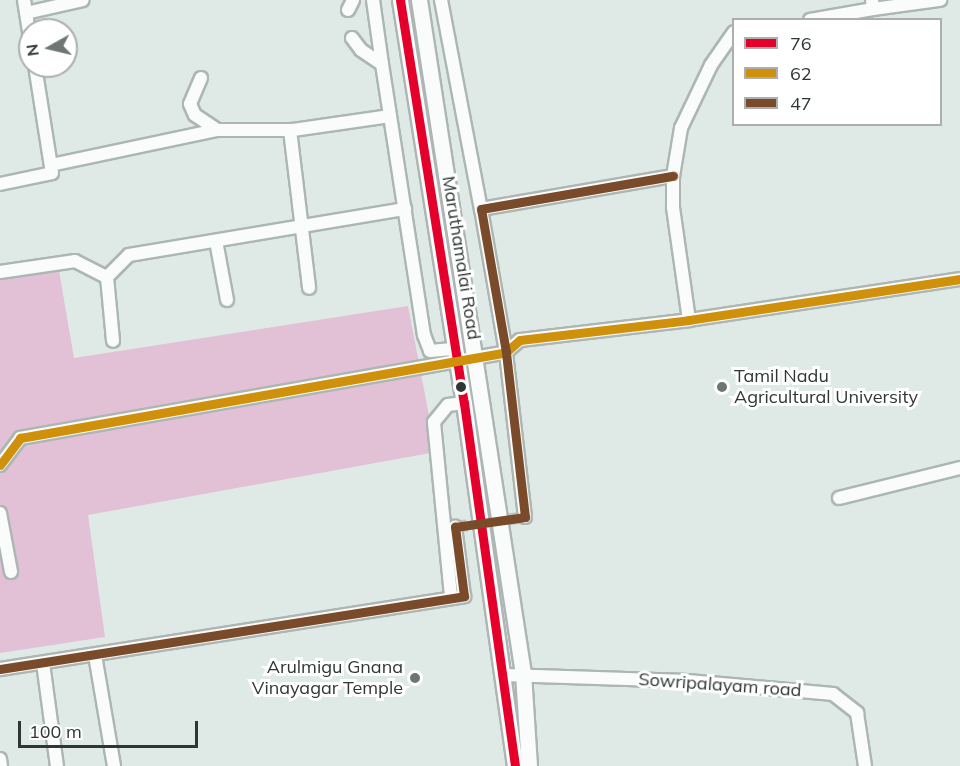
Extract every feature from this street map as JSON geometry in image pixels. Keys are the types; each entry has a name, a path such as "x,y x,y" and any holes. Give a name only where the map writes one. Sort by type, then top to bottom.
{"main road":[{"name":"Maruthamalai Road","path":"400,0 505,675 515,766"},
{"name":"Maruthamalai Road","path":"419,0 477,357 523,673 529,766"}],"street":[{"path":"24,0 27,18"},
{"path":"26,13 83,0"},
{"path":"373,0 405,209 430,351 477,357 506,352 520,340 689,320 960,279"},
{"path":"441,0 506,352 525,517"},
{"path":"818,18 873,5 940,0"},
{"path":"689,320 673,176 681,128 711,65 732,35"},
{"path":"352,38 361,50 382,64"},
{"path":"0,184 52,173 37,78"},
{"path":"201,78 190,104 195,115 217,130"},
{"path":"51,165 217,130 290,130 390,116"},
{"path":"290,130 309,288"},
{"path":"481,209 673,176"},
{"path":"107,277 129,255 405,209"},
{"path":"216,241 227,300"},
{"path":"0,272 75,261 107,277"},
{"path":"107,277 113,341"},
{"path":"0,465 20,438 456,354"},
{"path":"451,596 434,422 448,405 464,403"},
{"path":"838,498 960,468"},
{"path":"0,513 11,572"},
{"path":"0,669 451,596 464,596 455,527"},
{"path":"95,655 114,766"},
{"path":"43,663 57,766"},
{"name":"Sowripalayam road","path":"505,675 523,673 687,681 833,694 857,713 865,766"},
{"path":"0,759 1,766"}],"shaded area":[{"path":"57,259 74,358 408,306 436,452 88,515 105,637 0,653 0,267"}],"tunnel":[{"path":"455,527 525,517"}],"transit line":[{"name":"76","path":"400,0 464,403 515,766"},
{"name":"47","path":"0,669 464,596 455,527 525,517 506,352 481,209 673,176"},
{"name":"62","path":"0,465 20,438 506,352 520,340 689,320 960,279"}],"place":[{"name":"Tamil Nadu Agricultural University","path":"722,387"},
{"name":"Arulmigu Gnana Vinayagar Temple","path":"415,678"}]}
